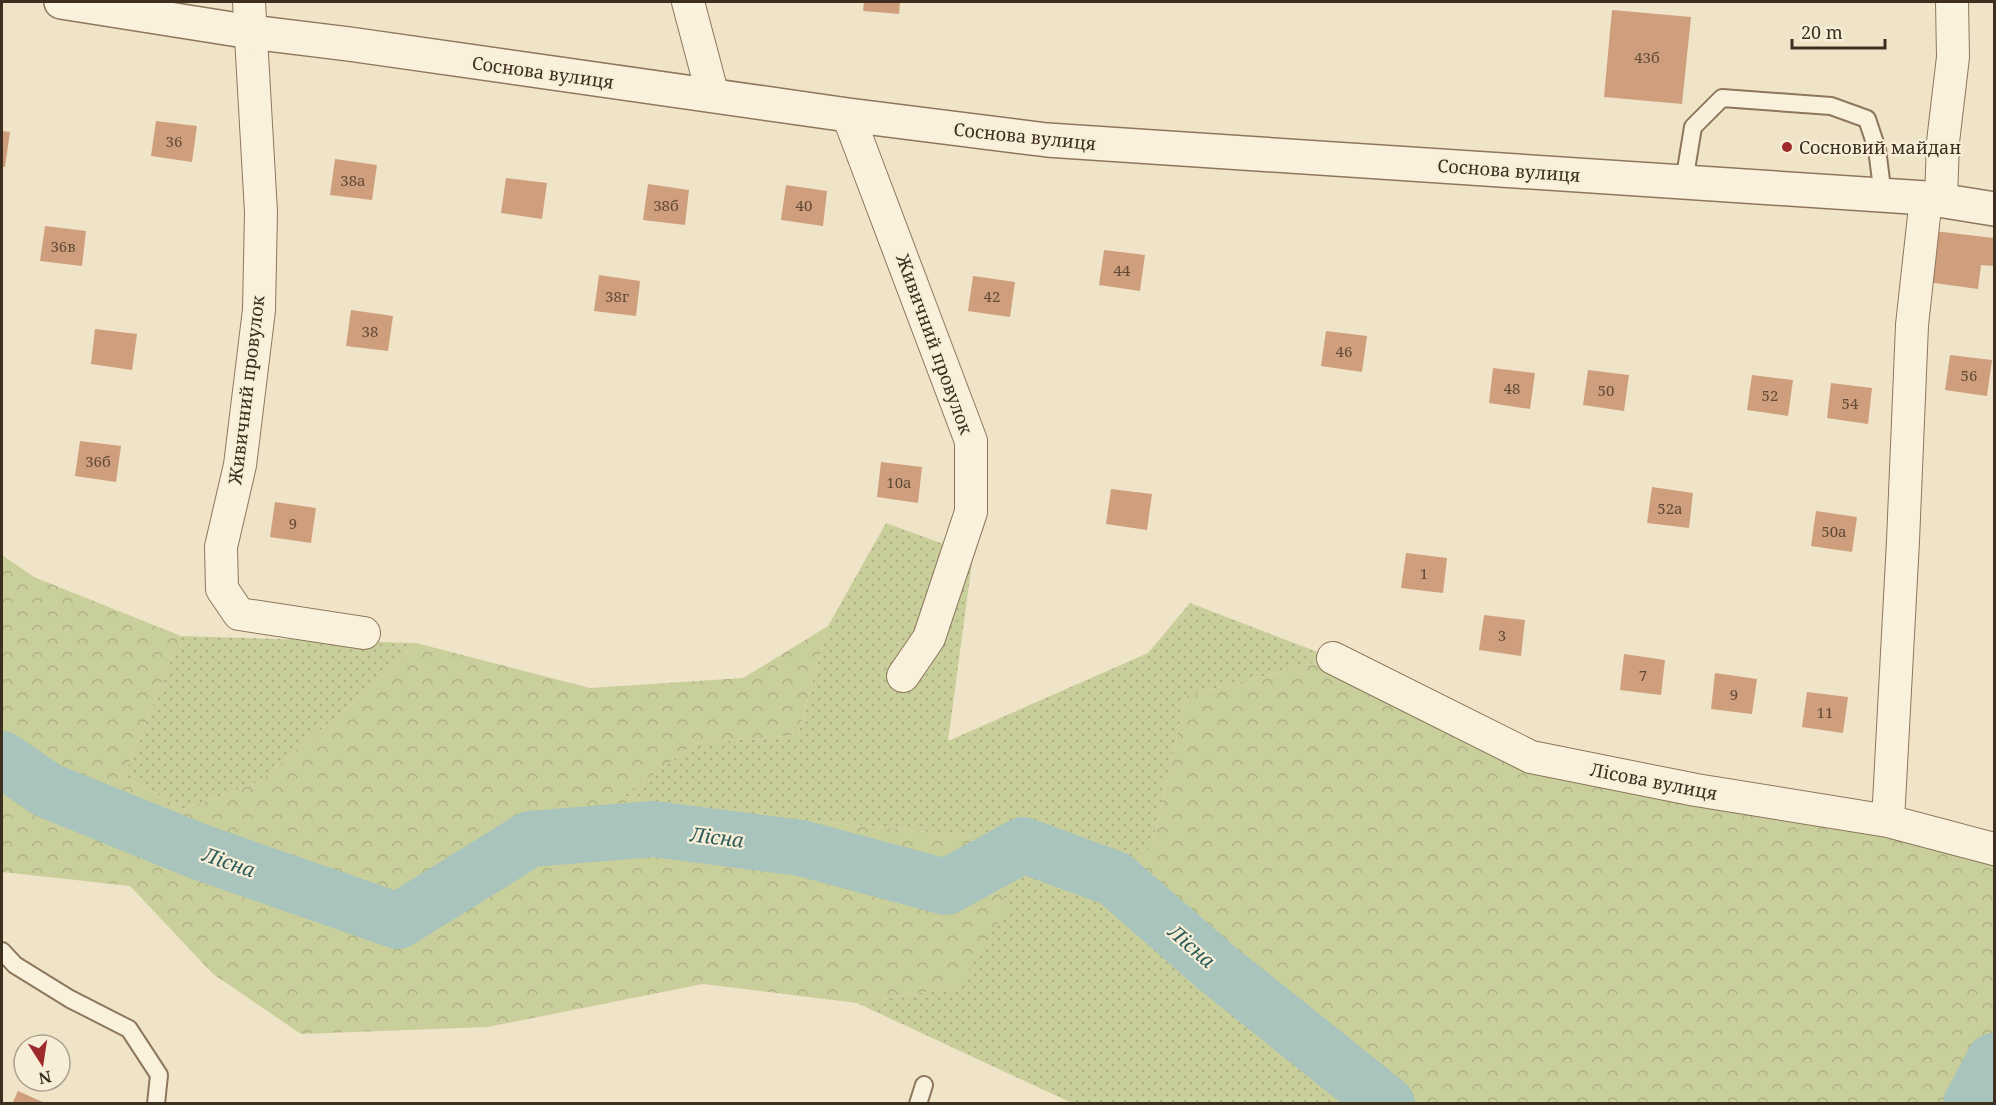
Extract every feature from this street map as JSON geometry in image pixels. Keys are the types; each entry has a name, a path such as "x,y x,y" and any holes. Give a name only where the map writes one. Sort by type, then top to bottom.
{"street":[{"name":"Соснова вулиця","path":"61,2 250,17 349,44 848,115 1059,141 1934,198 1995,209"},
{"path":"688,2 713,96"},
{"path":"1888,821 1912,325 1943,142 1953,57 1952,2"},
{"name":"Живичний провулок","path":"250,17 261,212 259,310 240,465 221,547 222,589 239,614 364,633"},
{"name":"Живичний провулок","path":"848,115 936,343 971,441 971,512 929,638 903,676"},
{"name":"Лісова вулиця","path":"1333,658 1531,757 1696,790 1888,821 1995,849"}],"lane":[{"path":"1684,182 1693,127 1722,98 1767,100 1831,106 1867,119 1877,149 1883,196"},
{"path":"2,951 24,971 70,999 129,1029 159,1075 156,1104"},
{"path":"918,1104 924,1085"}],"green space":[{"path":"886,523 973,555 948,741 1148,653 1190,603 1333,658 1186,696 1152,846 1217,968 1387,1103 1072,1103 857,1003 958,987 973,836 713,812 623,796 696,743 798,735 828,626"},
{"path":"2,555 34,577 181,636 124,776 184,809 258,782 358,699 416,643 590,688 743,678 828,626 798,735 696,743 624,796 713,812 974,836 1008,906 958,987 857,1003 703,984 488,1027 301,1034 213,974 130,886 2,872"},
{"path":"181,636 416,643 358,699 258,782 184,809 124,776"},
{"path":"1333,658 1531,757 1994,849 1994,1094 1992,1103 1387,1103 1217,968 1115,879 1152,846 1186,696"}],"building":[{"path":"864,2 900,2 899,14 863,11"},
{"path":"1612,10 1691,17 1682,104 1604,97"},
{"path":"156,121 197,126 192,162 151,156"},
{"path":"2,131 10,132 5,167 2,167"},
{"path":"335,159 377,165 372,200 330,195"},
{"path":"506,178 547,183 542,219 501,213"},
{"path":"648,184 689,190 685,225 643,220"},
{"path":"786,185 827,191 823,226 781,220"},
{"path":"45,226 86,231 82,266 40,261"},
{"path":"1934,231 1994,238 1994,266 1981,265 1978,289 1927,282"},
{"path":"1104,250 1145,255 1140,291 1099,285"},
{"path":"599,275 640,281 636,316 594,311"},
{"path":"973,276 1015,282 1010,317 968,311"},
{"path":"351,310 393,316 388,351 346,346"},
{"path":"95,329 137,334 132,370 91,364"},
{"path":"1326,331 1367,336 1362,372 1321,366"},
{"path":"1950,355 1992,360 1987,396 1945,390"},
{"path":"1493,368 1535,373 1530,409 1489,403"},
{"path":"1588,370 1629,375 1624,411 1583,405"},
{"path":"1752,375 1793,380 1788,416 1747,410"},
{"path":"1831,383 1872,388 1868,424 1827,418"},
{"path":"80,441 121,446 116,482 75,476"},
{"path":"881,462 922,467 918,503 877,497"},
{"path":"1652,487 1693,493 1689,528 1647,523"},
{"path":"1111,489 1152,494 1147,530 1106,524"},
{"path":"275,502 316,508 311,543 270,537"},
{"path":"1816,511 1857,517 1852,552 1811,546"},
{"path":"1406,553 1447,558 1443,593 1401,588"},
{"path":"1484,615 1525,620 1521,656 1479,650"},
{"path":"1624,654 1665,660 1661,695 1620,690"},
{"path":"1715,673 1757,679 1752,714 1711,709"},
{"path":"1807,692 1848,697 1843,733 1802,727"},
{"path":"17,1093 22,1093 47,1104 12,1104"}],"waterway":[{"name":"Лісна","path":"2,759 47,790 200,852 398,921 530,839 654,829 801,848 946,887 1023,845 1115,879 1217,968 1387,1104"},
{"name":"Лісна","path":"1971,1104 1994,1061"}],"place":[{"name":"Сосновий майдан","path":"1787,147"}]}
